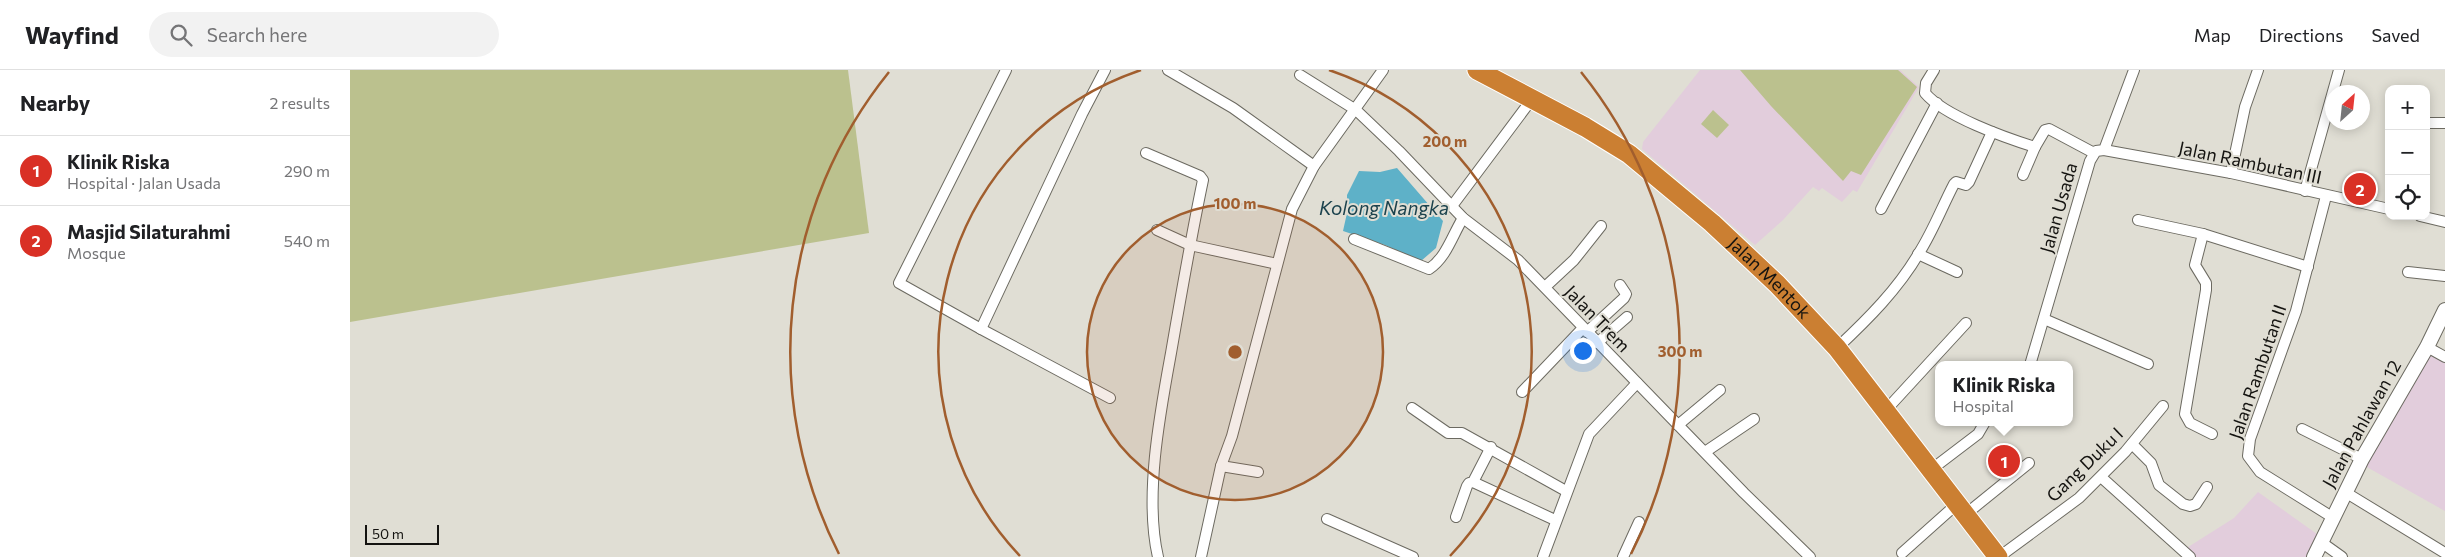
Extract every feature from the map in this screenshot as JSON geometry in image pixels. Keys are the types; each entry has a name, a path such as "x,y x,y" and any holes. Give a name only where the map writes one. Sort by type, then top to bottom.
{"highway":[{"name":"Jalan Mentok","path":"1477,70 1500,75 1532,99 1585,127 1629,154 1712,222 1777,284 1837,348 1998,557"}],"main road":[{"name":"Jalan Pahlawan 12","path":"2314,557 2362,458 2427,347 2445,310"}],"street":[{"path":"1006,70 899,283 981,330 1110,398"},
{"path":"981,330 1082,114 1105,70"},
{"path":"1168,70 1233,108 1314,166"},
{"path":"1201,557 1221,466 1292,209 1314,166 1384,70"},
{"path":"1934,70 1924,89 1928,96 1992,132 2035,147 2023,176"},
{"name":"Jalan Usada","path":"2031,361 2068,232 2099,151 2134,70"},
{"path":"2231,173 2246,106 2258,70"},
{"path":"2305,191 2339,70"},
{"name":"Jalan Trem","path":"1300,75 1356,110 1399,151 1463,218 1518,260 1546,287 1637,384 1810,557"},
{"path":"1452,206 1532,99"},
{"path":"1882,209 1938,103"},
{"path":"2430,123 2445,123"},
{"name":"Jalan Rambutan III","path":"2035,147 2046,128 2099,151 2231,173 2385,208"},
{"path":"1837,348 1875,311 1902,279 1918,254 1954,184 1968,184 1992,132"},
{"path":"1146,153 1202,178 1161,410 1154,472 1155,542 1158,557"},
{"name":"Jalan Rambutan II","path":"2326,196 2296,311 2250,439 2248,456 2260,472 2332,517"},
{"path":"1354,239 1429,269 1446,252 1449,241 1463,218"},
{"path":"2430,218 2445,222"},
{"path":"2138,220 2203,234 2308,267"},
{"path":"1546,287 1574,260 1601,226"},
{"path":"1157,230 1190,245 1277,264"},
{"path":"2203,234 2195,265 2206,283 2206,290 2185,414 2190,423 2212,434"},
{"path":"1918,254 1958,272"},
{"path":"2408,272 2445,276"},
{"path":"1522,392 1585,330 1624,298 1626,294 1620,285"},
{"path":"1597,343 1628,317"},
{"path":"2044,319 2148,364"},
{"path":"1886,410 1966,323"},
{"path":"2427,347 2445,357"},
{"path":"1543,557 1566,491 1589,434 1637,384"},
{"path":"1678,425 1720,390"},
{"name":"Gang Duku I","path":"1998,557 2079,498 2132,444 2162,406"},
{"path":"1412,408 1448,433 1462,433 1491,447 1566,491"},
{"path":"1705,452 1754,419"},
{"path":"1932,469 1978,434 1983,426"},
{"path":"2302,429 2362,458"},
{"path":"2132,444 2151,463 2159,485 2183,504 2190,506 2196,504 2207,487"},
{"path":"1474,482 1491,447"},
{"path":"1902,552 1962,508 2029,463"},
{"path":"1221,466 1258,472"},
{"path":"2101,477 2190,557"},
{"path":"1456,518 1467,486 1469,483 1474,482 1556,520"},
{"path":"2345,492 2445,553"},
{"path":"1327,519 1413,557"},
{"path":"1623,557 1639,522"},
{"path":"2321,542 2342,557"}],"shaded area":[{"path":"1700,70 1900,70 1919,87 1857,192 1853,190 1842,202 1822,188 1819,191 1813,187 1783,220 1755,245 1642,149 1643,142"},
{"path":"2429,354 2445,363 2445,511 2365,466"},
{"path":"2258,492 2317,534 2306,557 2194,557 2185,549 2234,518"}],"green space":[{"path":"350,70 848,70 869,233 350,322"},
{"path":"1740,70 1898,70 1917,87 1861,175 1851,171 1843,181 1771,106"},
{"path":"1713,110 1729,125 1717,138 1701,124"}],"water":[{"name":"Kolong Nangka","path":"1397,168 1443,221 1436,248 1421,261 1385,245 1343,231 1347,213 1347,195 1359,171 1380,172"}],"place":[{"name":"Masjid Silaturahmi","path":"2360,189"},
{"name":"Klinik Riska","path":"2004,461"}]}
